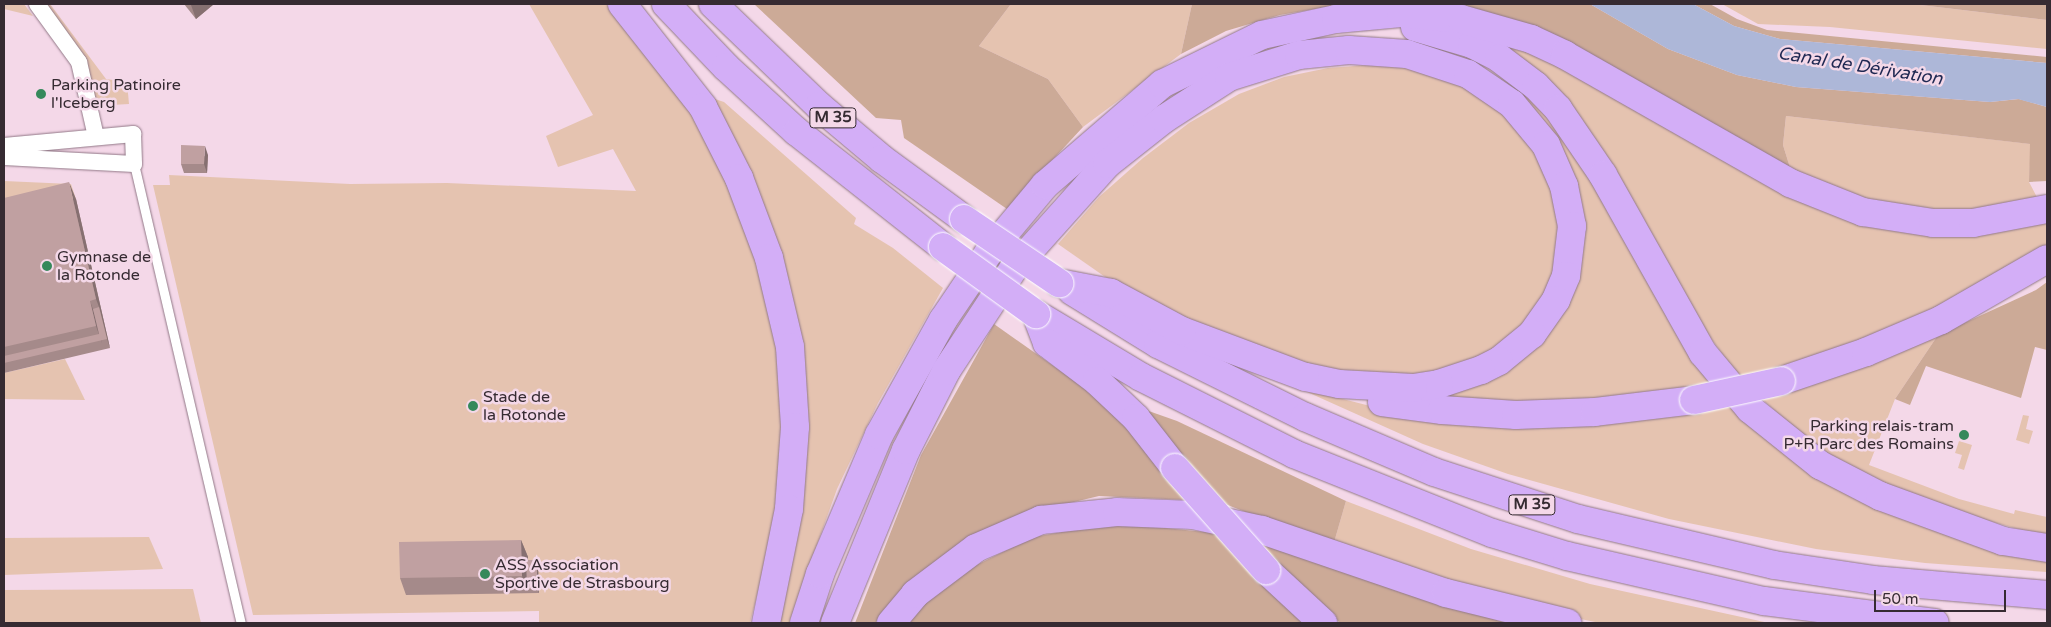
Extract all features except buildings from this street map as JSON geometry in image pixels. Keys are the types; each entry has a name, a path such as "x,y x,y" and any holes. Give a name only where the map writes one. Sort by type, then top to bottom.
{"highway":[{"path":"622,4 703,107 740,178 769,258 790,347 795,427 789,509 766,623"},
{"name":"M 35","path":"666,4 726,67 797,132 943,247 1036,314 1141,377 1294,454 1492,533 1568,556 1764,601 1935,623"},
{"name":"M 35","path":"713,4 833,118 882,159 964,219 1059,284 1158,344 1305,417 1434,472 1502,496 1606,526 1774,564 1874,580 2047,595"},
{"path":"804,623 820,574 879,435 948,313 989,252 1045,186 1162,84 1262,35 1336,19 1429,14 1491,26 1531,39 1592,68 1790,183 1863,212 1933,223 1973,223 2047,209"},
{"path":"1366,18 1441,33 1472,44 1499,58 1536,86 1582,141 1703,353 1750,408 1820,465 1889,500 2003,541 2047,548"},
{"path":"835,623 906,450 946,371 1014,268 1107,164 1164,118 1229,77 1299,54 1349,50 1407,54 1436,61 1492,88 1531,124 1553,158 1564,186 1572,226 1571,250 1566,276 1544,319 1517,348 1499,361 1439,384 1384,389 1339,384 1305,377 1182,331 1112,293 1059,284"},
{"path":"1339,384 1371,400 1442,410 1516,415 1596,412 1694,400 1781,381 1866,352 1940,320 2047,259"},
{"path":"1036,314 1047,343 1097,381 1136,418 1175,468 1266,570 1323,623"},
{"path":"891,623 916,594 976,548 1041,520 1116,512 1193,516 1262,530 1446,593 1566,623"}],"street":[{"path":"37,4 78,62 96,137"},
{"path":"4,146 133,134 134,164 4,156"}],"lane":[{"path":"134,164 134,176 242,623"}],"shaded area":[{"path":"4,4 24,4 33,16 4,9"},
{"path":"41,4 50,4 106,79 127,82 129,104 94,106"},
{"name":"Stade de la Rotonde","path":"529,4 606,4 661,66 706,135 765,270 785,359 784,434 776,522 750,623 500,623 539,622 539,611 253,615 153,185 170,185 169,175 350,184 447,183 636,191 613,149 558,167 546,136 593,115"},
{"path":"754,4 1011,4 979,46 1048,79 1083,127 1007,209 904,138 901,120 876,118"},
{"path":"1011,4 1192,4 1181,54 1083,127 1048,79 979,46"},
{"path":"1192,4 1344,4 1280,15 1226,31 1181,54"},
{"path":"1450,4 1590,4 1668,49 1737,75 1796,87 1990,102 2019,99 2047,107 2047,181 2029,182 2030,144 1786,116 1783,145 1792,174 1486,13"},
{"path":"1693,4 1710,4 1737,19 1767,30 2047,57 2047,63 1780,39 1734,26"},
{"path":"1722,4 1912,4 2047,20 2047,49 1830,27 1758,24"},
{"path":"1912,4 2047,4 2047,20"},
{"path":"1497,40 1539,50 1806,200 2047,221 2047,249 1980,289 1797,367 1739,377 1699,322 1582,119 1562,97"},
{"path":"1369,65 1404,68 1451,81 1482,98 1508,119 1534,149 1549,177 1558,216 1558,250 1550,284 1531,316 1515,335 1472,361 1416,377 1326,370 1187,321 1121,288 1058,244 1099,197 1143,158 1189,123 1239,94 1284,77 1328,68"},
{"path":"1519,91 1535,100 1554,122 1715,383 1680,391 1549,403 1433,398 1568,293 1560,145"},
{"path":"712,98 724,102 856,218 854,224 893,248 943,288 878,403 837,489 789,623 772,623 806,399"},
{"path":"1786,116 2031,144 2029,182 2040,203 2005,211 1897,211 1792,174 1783,145"},
{"path":"4,181 71,184 76,199 4,216"},
{"path":"2047,282 2047,350 2035,347 2021,398 1926,366 1910,405 1895,399 1938,335 2036,290"},
{"path":"994,324 1079,384 1119,420 1188,500 1099,496 1032,512 896,597 875,623 855,623 921,455"},
{"path":"1938,335 1895,399 1869,465 1959,499 2014,514 2015,510 2047,517 2047,537 1921,502 1836,459 1794,428 1762,399"},
{"path":"65,359 85,400 4,399 4,373"},
{"path":"1296,387 1378,408 1703,411 1737,405 1784,449 2047,558 2047,572 1925,563 1816,549 1669,519 1508,474 1423,444"},
{"path":"1143,409 1177,421 1346,501 1333,546 1225,504 1162,439"},
{"path":"2023,415 2029,416 2026,429 2033,431 2029,444 2016,440"},
{"path":"1959,441 1972,445 1964,470 1958,468 1962,455 1955,453"},
{"path":"1346,501 1471,549 1590,584 1769,623 1600,623 1518,606 1333,546"},
{"path":"1114,523 1216,533 1312,623 905,623 952,577 1033,537"},
{"path":"149,537 163,569 4,575 4,538"},
{"path":"1257,539 1400,592 1507,623 1341,623 1323,612"},
{"path":"193,589 201,623 4,623 4,590"}],"water":[{"name":"Canal de Dérivation","path":"1590,4 1693,4 1734,26 1780,39 2047,63 2047,107 2018,99 1990,102 1796,87 1737,75 1668,49"}],"place":[{"name":"Parking Patinoire l'Iceberg","path":"41,94"},
{"name":"Gymnase de la Rotonde","path":"47,266"},
{"name":"Stade de la Rotonde","path":"473,406"},
{"name":"Parking relais-tram P+R Parc des Romains","path":"1964,435"},
{"name":"ASS Association Sportive de Strasbourg","path":"485,574"}]}
